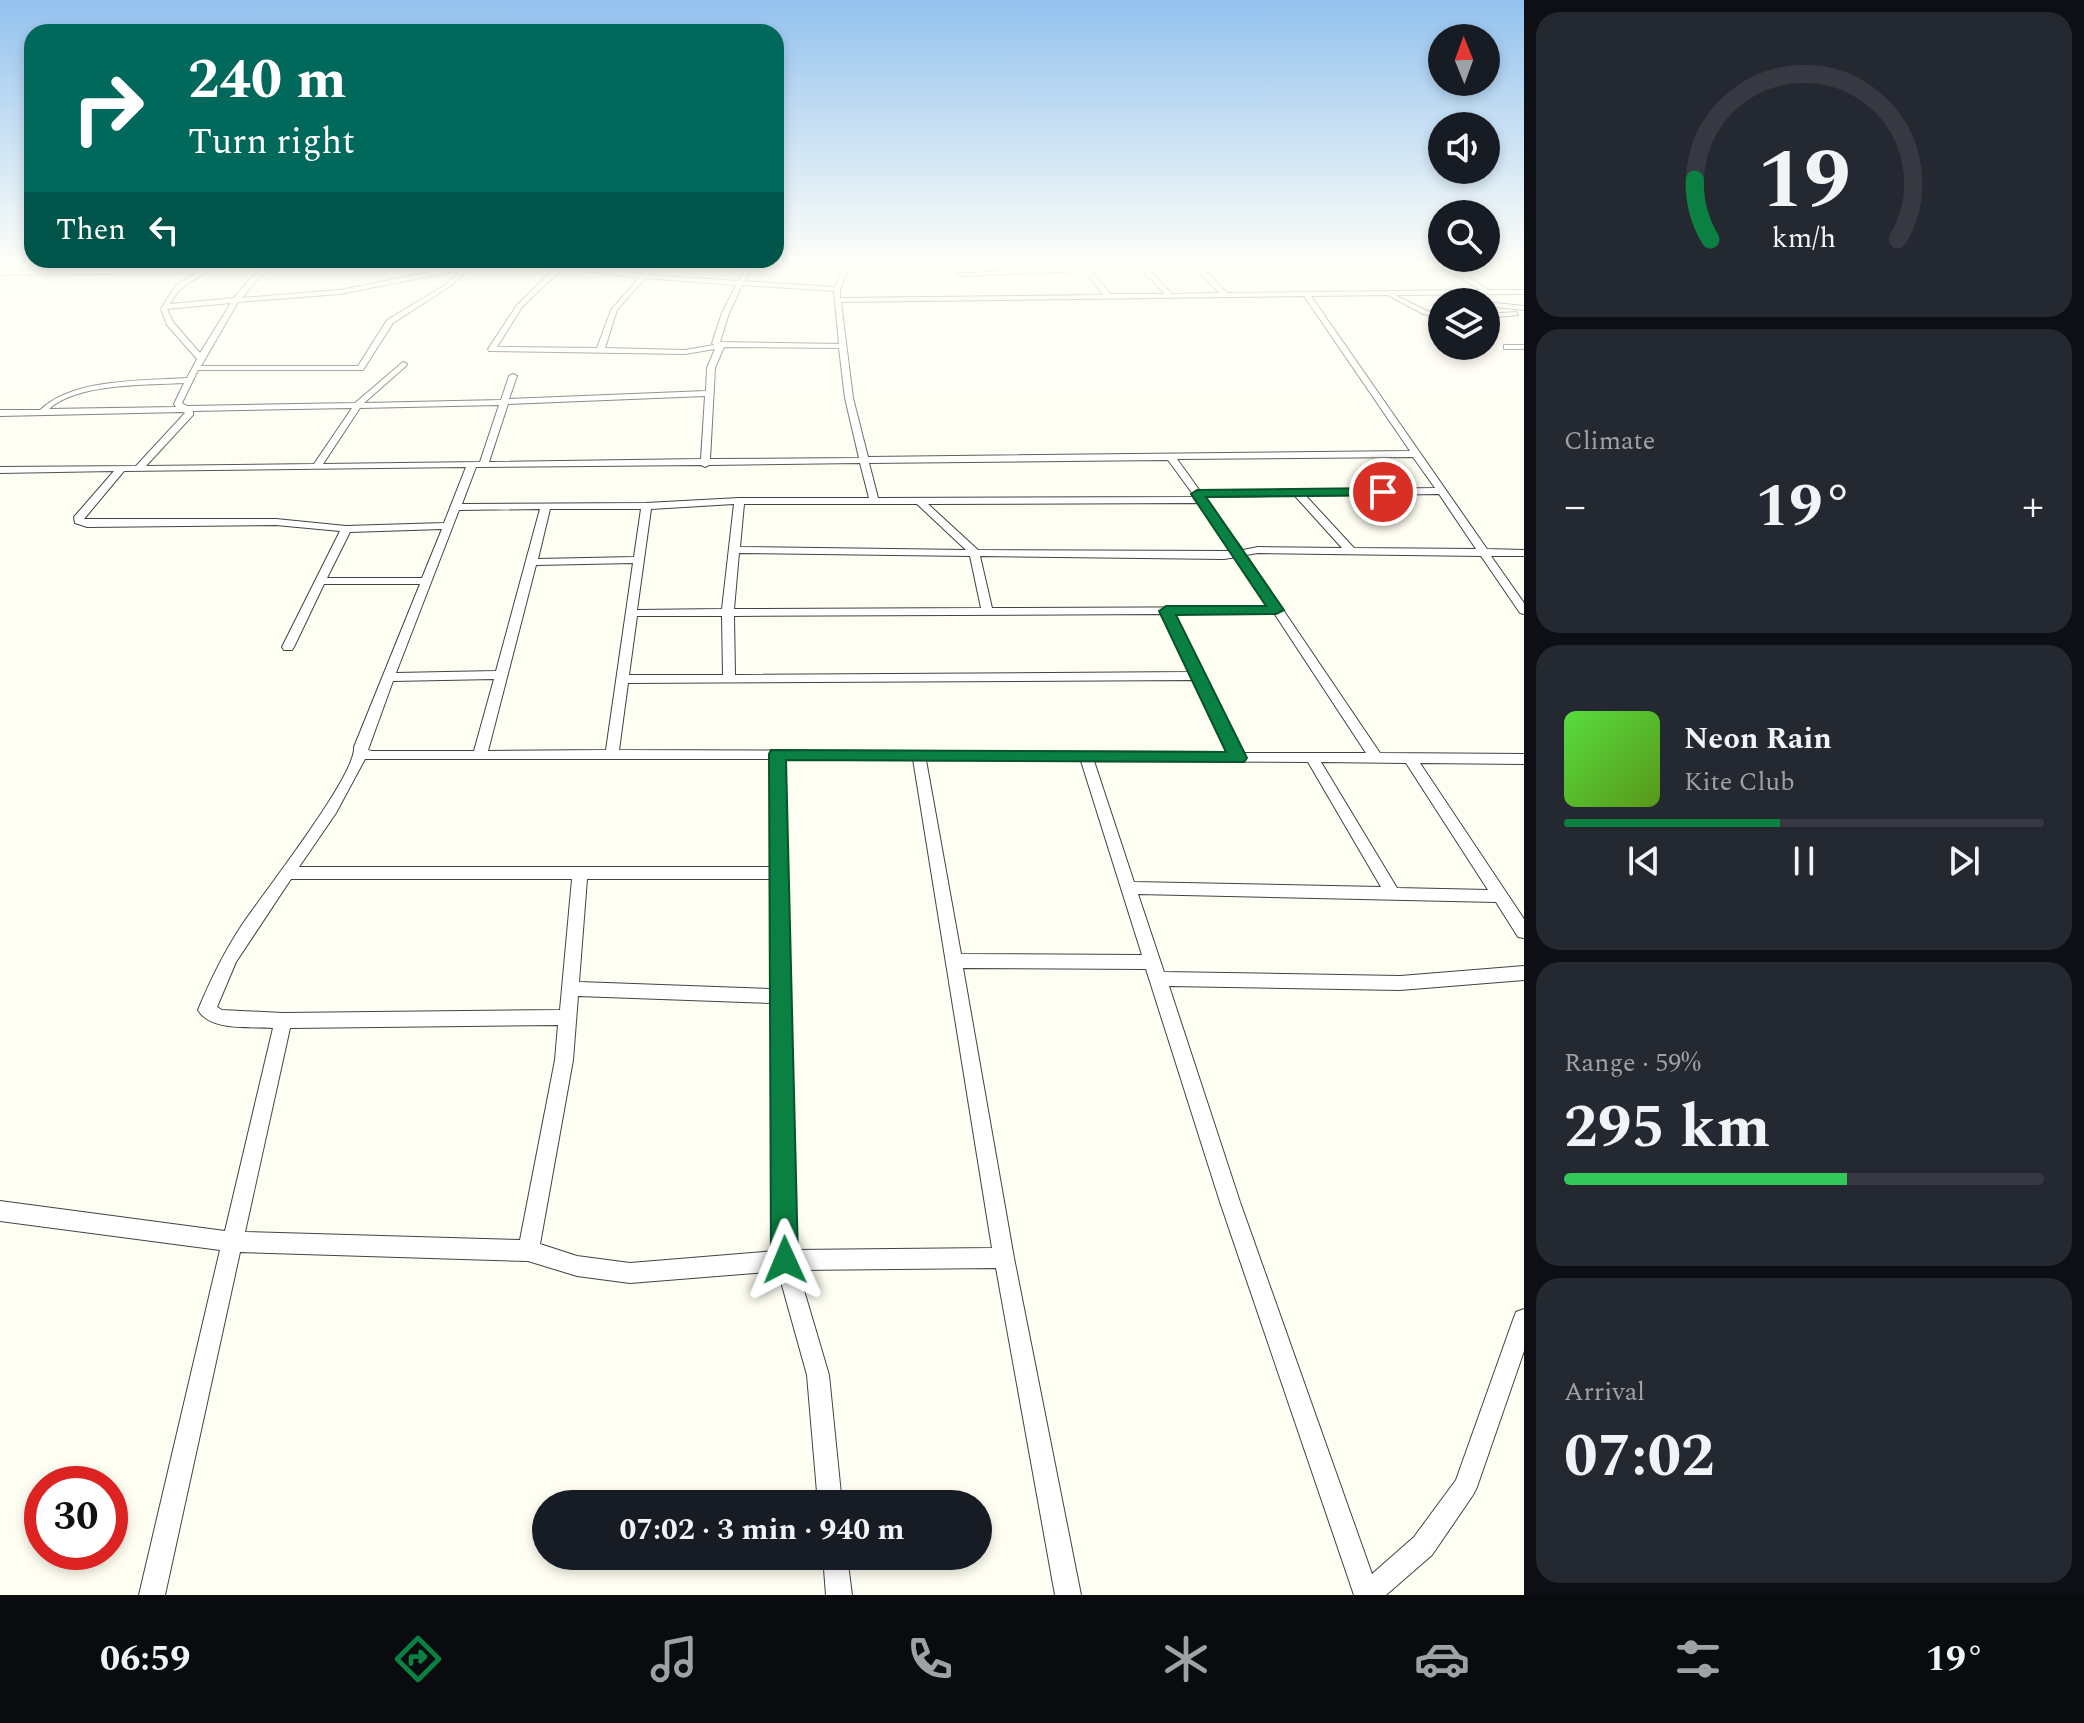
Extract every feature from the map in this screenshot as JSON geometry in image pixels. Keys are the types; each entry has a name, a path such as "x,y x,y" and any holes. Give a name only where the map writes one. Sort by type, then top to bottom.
{"street":[{"path":"185,340 200,358"},
{"path":"139,468 190,413 178,404 211,340"},
{"path":"195,368 360,368 378,340"},
{"path":"497,340 492,349 701,351 721,345 842,346"},
{"path":"600,351 604,340"},
{"path":"716,340 721,345"},
{"path":"841,340 849,398 874,500"},
{"path":"1338,340 1524,611"},
{"path":"705,464 711,368 721,345"},
{"path":"1507,347 1524,347"},
{"path":"317,466 359,403 403,364"},
{"path":"513,376 505,402 449,526 361,747 362,752 327,816 258,912 216,983 207,1010 219,1017 283,1021 567,1017"},
{"path":"42,412 53,399 99,388 190,380"},
{"path":"0,413 505,402 710,393"},
{"path":"0,470 1415,454"},
{"path":"1171,457 1239,552 1376,758"},
{"path":"122,468 79,517 79,521 87,524 276,522 346,529 449,526"},
{"path":"457,507 1440,491"},
{"path":"1298,493 1350,550"},
{"path":"919,500 974,552 987,610"},
{"path":"729,680 728,610 739,501"},
{"path":"612,754 646,506"},
{"path":"480,755 546,507"},
{"path":"288,647 346,529"},
{"path":"733,550 1224,556 1239,552 1350,550 1524,553"},
{"path":"531,562 638,560"},
{"path":"322,581 427,581"},
{"path":"631,613 728,610 1276,610"},
{"path":"1166,611 1238,758"},
{"path":"389,677 501,675"},
{"path":"622,679 1198,676"},
{"path":"362,752 370,756 777,754 1524,759"},
{"path":"777,754 785,1260 818,1375 829,1490"},
{"path":"919,755 1004,1258 1068,1595"},
{"path":"1086,756 1230,1202 1367,1595 1423,1546 1465,1487 1524,1320"},
{"path":"1312,758 1393,894"},
{"path":"1410,758 1524,932"},
{"path":"286,873 779,873"},
{"path":"528,1251 564,1060 580,873"},
{"path":"1129,888 1501,896"},
{"path":"954,961 1400,983 1524,973"},
{"path":"569,989 781,996"},
{"path":"152,1595 283,1021"},
{"path":"0,1211 234,1242 528,1251 577,1266 630,1273 785,1260 1004,1258"},
{"path":"836,1570 839,1595"}],"route":[{"path":"785,1260 777,754 1238,758 1166,611 1276,610 1197,494 1383,492"}]}
